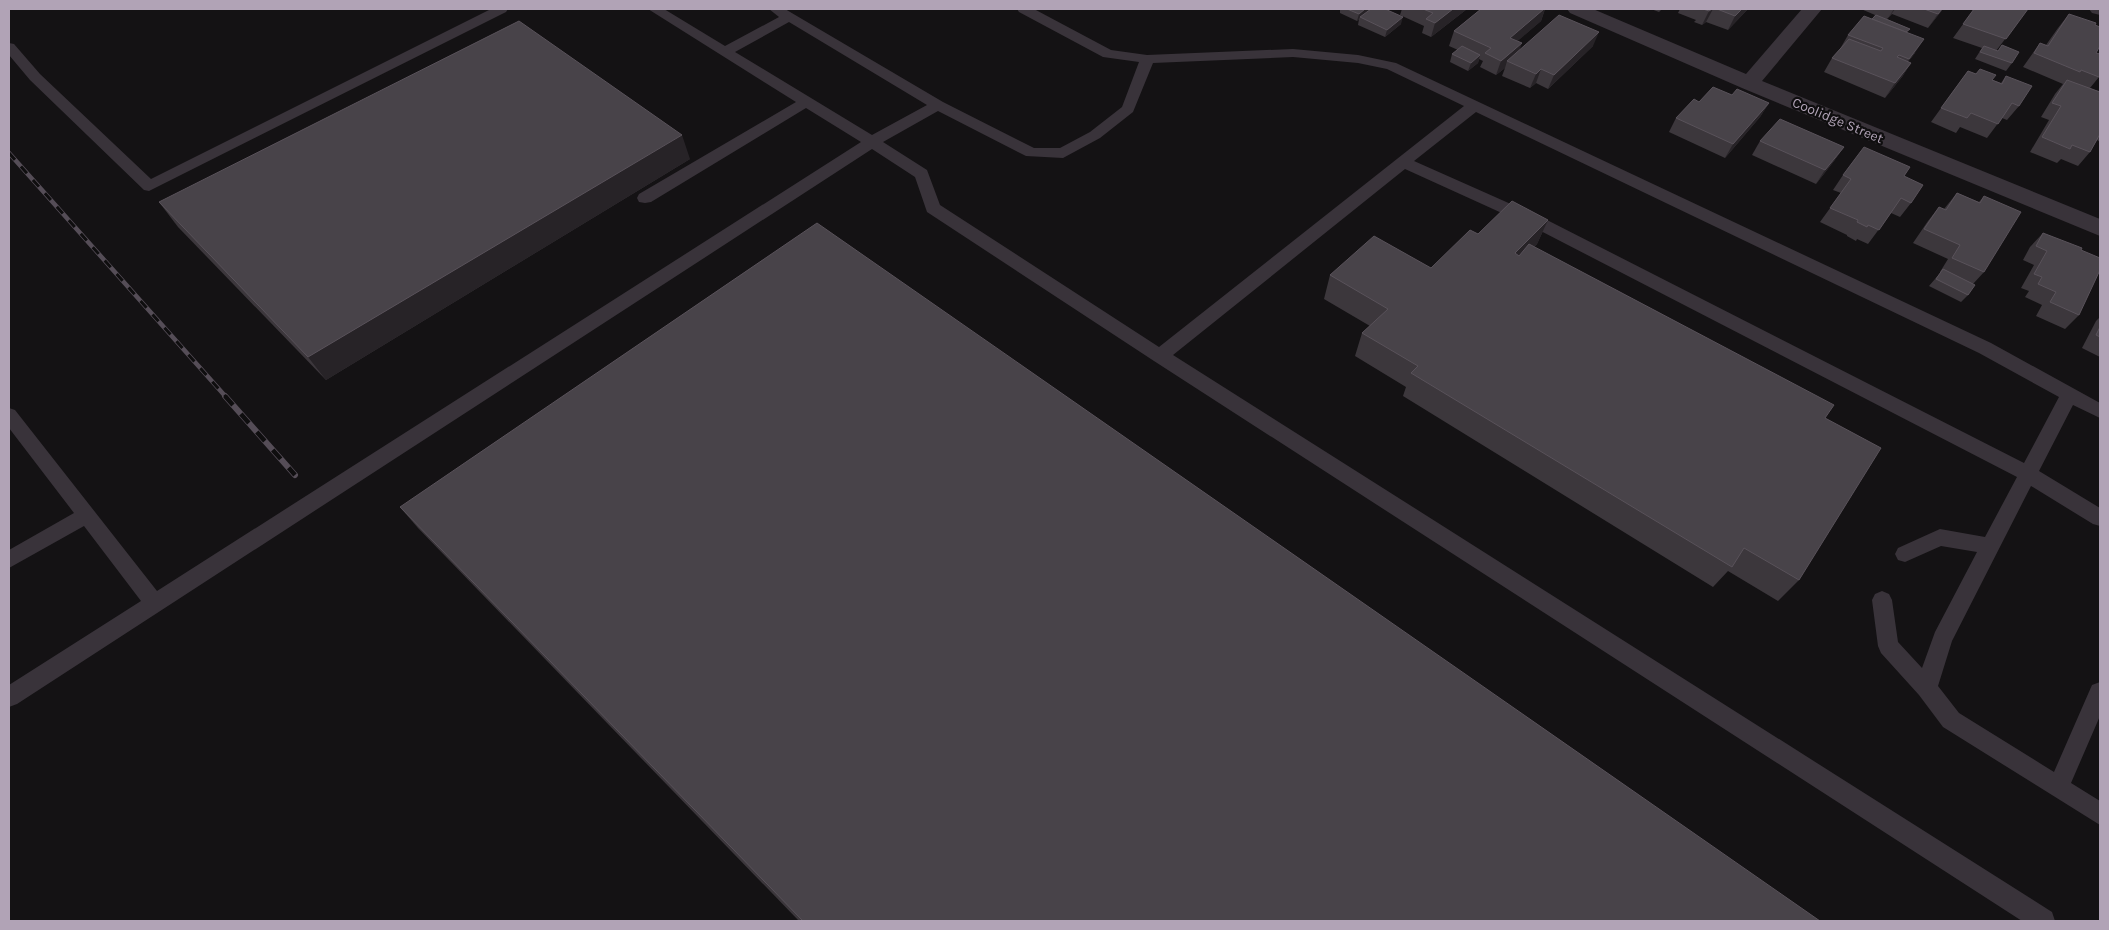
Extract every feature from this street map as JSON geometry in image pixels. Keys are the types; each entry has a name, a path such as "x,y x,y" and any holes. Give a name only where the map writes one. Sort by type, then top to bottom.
{"street":[{"name":"Coolidge Street","path":"1577,9 2100,228"},
{"path":"1750,83 1812,9"}],"lane":[{"path":"9,47 34,77 150,186 501,9"},
{"path":"655,9 726,51 922,174 933,208 1160,356 2043,921"},
{"path":"776,9 938,105 1031,154 1063,153 1095,135 1128,109 1147,59"},
{"path":"1024,9 1108,54 1147,59 1293,53 1358,59 1391,66 1985,348 2100,411"},
{"path":"726,51 789,17"},
{"path":"645,198 806,101"},
{"path":"9,696 872,142 938,105"},
{"path":"1160,356 1474,106"},
{"path":"1403,162 1541,224 2028,474 2100,518"},
{"path":"1927,688 1942,639 2070,394"},
{"path":"9,414 155,603"},
{"path":"9,560 87,515"},
{"path":"1904,554 1940,537 1990,546"},
{"path":"1882,600 1888,646 1927,688 1951,720 2100,814"},
{"path":"2058,788 2100,692"}],"building":[{"path":"1347,9 1365,9 1359,14"},
{"path":"1371,9 1385,9 1403,17 1387,30 1360,17"},
{"path":"1423,9 1453,9 1435,23 1426,19 1433,13"},
{"path":"1481,9 1544,9 1510,38 1522,43 1501,61 1485,53 1491,48 1454,31"},
{"path":"1717,9 1742,9 1735,16"},
{"path":"1924,9 1942,9 1938,14"},
{"path":"1974,9 2028,9 2006,39 1963,24"},
{"path":"2069,14 2096,23 2095,25 2100,27 2100,46 2096,53 2100,54 2099,77 2081,70 2080,72 2034,53 2040,43 2048,46"},
{"path":"1559,15 1599,32 1554,75 1541,69 1536,74 1507,61"},
{"path":"1876,15 1910,29 1906,32 1872,19"},
{"path":"1864,16 1924,39 1909,59 1899,55 1897,57 1911,63 1895,83 1832,58 1849,39 1881,51 1883,48 1848,35"},
{"path":"519,21 682,135 308,357 159,202"},
{"path":"2002,45 2019,52 2012,63 1980,52 1984,46 1998,51"},
{"path":"1462,46 1480,55 1471,63 1452,54"},
{"path":"1980,69 1996,75 1992,80 2002,84 2006,76 2032,86 2019,106 2012,103 1998,124 1971,113 1967,118 1941,108 1968,71 1976,74"},
{"path":"2067,80 2100,92 2100,134 2090,152 2072,145 2070,149 2042,137 2061,106 2052,103"},
{"path":"1713,87 1732,95 1737,89 1769,103 1733,144 1676,118 1694,99 1699,102"},
{"path":"1780,119 1844,147 1825,170 1760,141"},
{"path":"1864,147 1910,167 1904,176 1923,185 1911,203 1901,198 1879,230 1868,225 1867,227 1857,222 1858,220 1830,208 1851,179 1843,175"},
{"path":"1957,193 1980,203 1984,196 2021,212 1984,272 1952,258 1960,245 1924,229 1939,207 1946,210"},
{"path":"1512,201 1548,220 1515,253 1519,256 1529,244 1834,405 1825,418 1881,448 1799,580 1744,548 1732,567 1411,373 1418,366 1362,333 1388,309 1330,275 1374,236 1431,268 1470,230 1478,234"},
{"path":"817,223 1820,921 803,921 400,507"},
{"path":"2043,233 2082,248 2081,250 2100,258 2100,270 2079,315 2050,302 2056,292 2038,284 2042,277 2034,274 2047,251 2036,246"},
{"path":"1943,269 1975,285 1968,295 1936,279"},
{"path":"2100,327 2100,337 2096,335"}],"railway":[{"path":"9,153 226,397"},
{"path":"225,396 295,475"}]}
